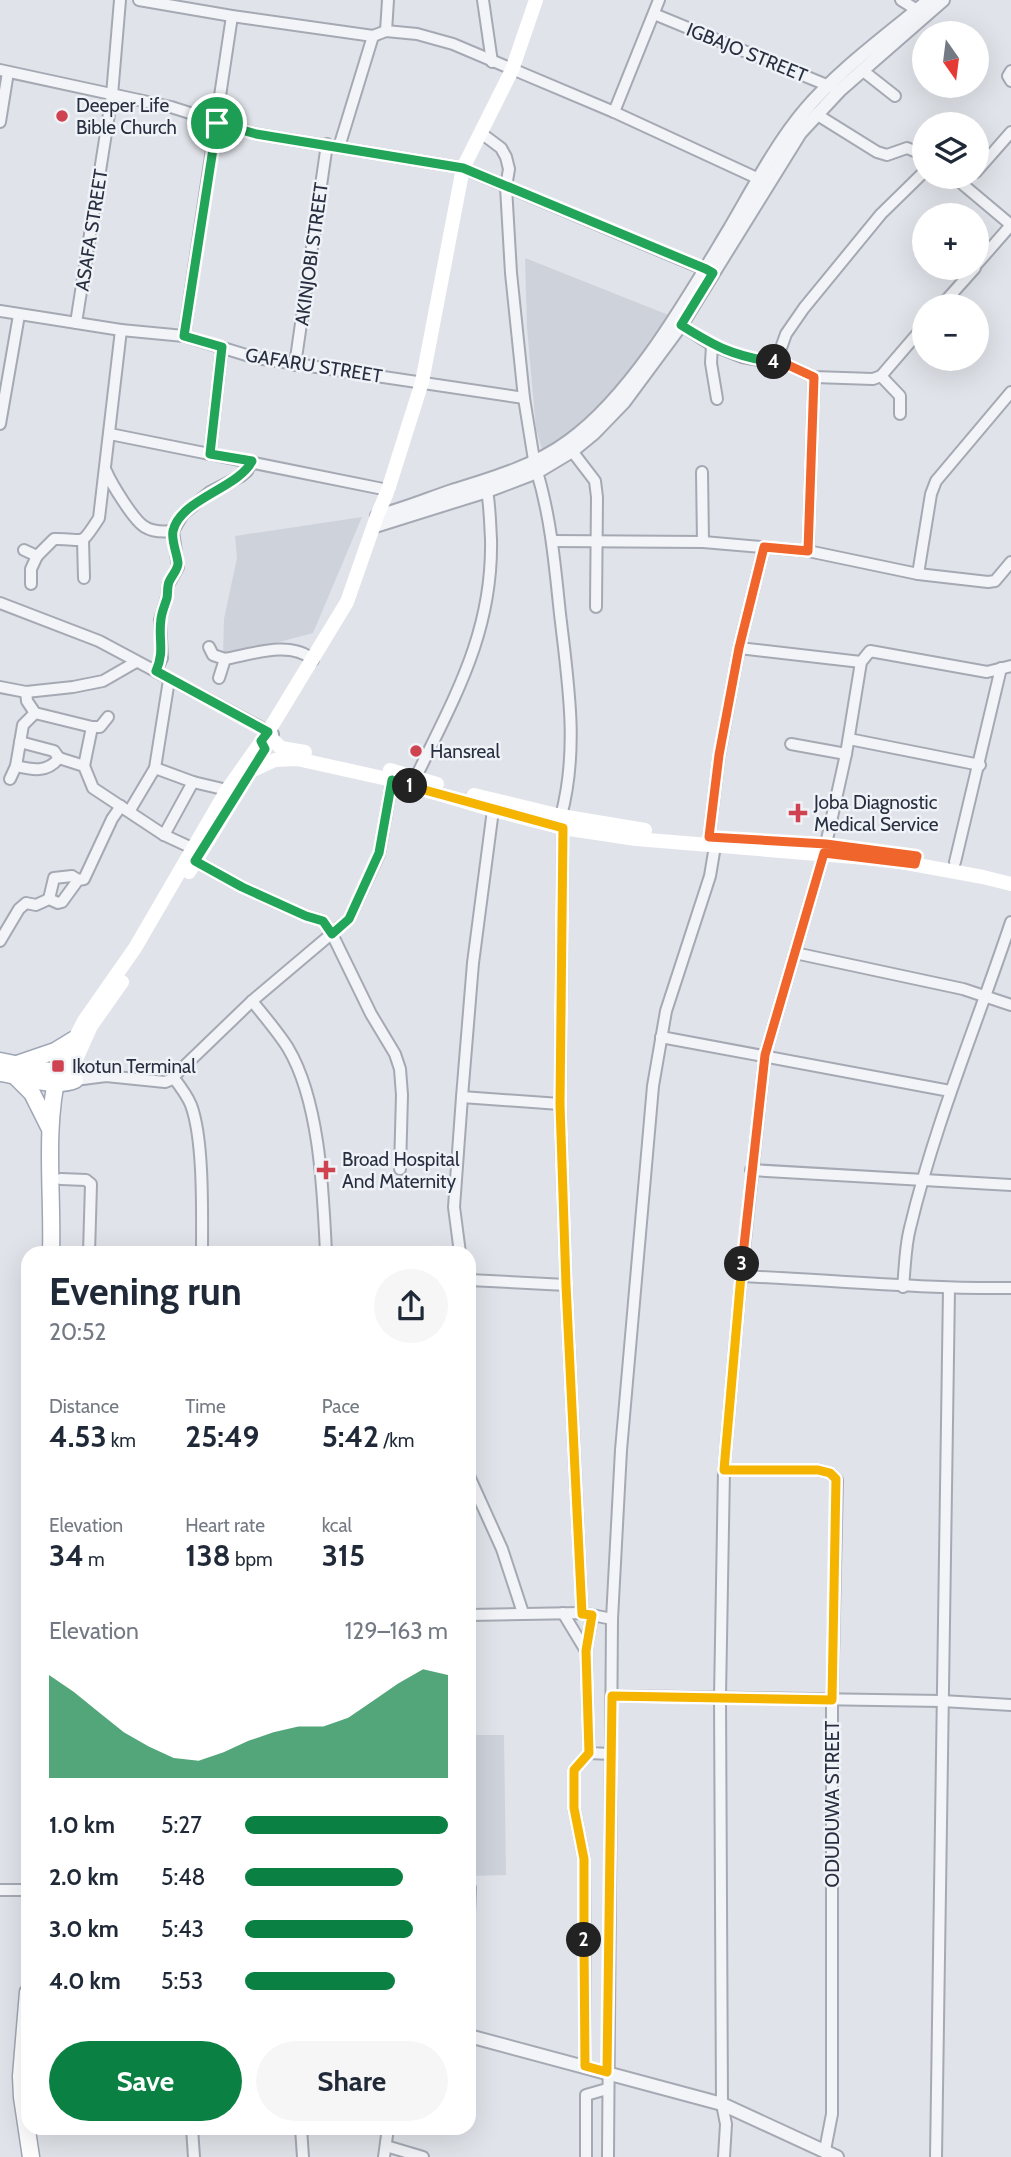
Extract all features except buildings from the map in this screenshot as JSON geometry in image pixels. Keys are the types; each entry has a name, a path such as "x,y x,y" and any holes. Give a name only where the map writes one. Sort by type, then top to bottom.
{"main road":[{"path":"61,1246 61,1109 73,1040 269,744 343,620 422,382 463,168 512,70 536,0"},
{"path":"51,1246 52,1103 91,1026 144,952 227,790 269,744 347,602 381,512"},
{"path":"269,744 416,777 562,822"},
{"path":"269,744 297,759 392,780 493,810 712,842 825,849 955,862 1011,875"},
{"path":"916,860 1011,884"},
{"path":"8,1068 55,1051 73,1040"},
{"path":"8,1068 65,1078"},
{"path":"8,1068 32,1093 51,1132"},
{"path":"28,2135 31,2157"},
{"path":"38,2135 42,2157"}],"street":[{"name":"ASAFA STREET","path":"76,323 111,95 120,0"},
{"path":"139,0 373,36 386,31 417,34 453,44 614,112 759,179"},
{"path":"386,31 388,0"},
{"path":"483,0 492,62"},
{"path":"614,112 659,0"},
{"path":"901,0 917,10"},
{"path":"381,512 536,466 589,425 619,394 710,271 796,139 834,88 917,10 937,1"},
{"path":"110,434 252,461 381,512 487,491 572,451 624,402 681,325 759,179 804,111 862,70 937,1"},
{"name":"IGBAJO STREET","path":"654,14 834,88"},
{"path":"184,336 232,16"},
{"name":"AKINJOBI STREET","path":"295,365 333,146 373,36"},
{"path":"862,70 895,96"},
{"path":"0,122 4,71 171,107 256,134 463,168 710,271"},
{"path":"1011,71 1008,76 1011,81"},
{"path":"816,114 877,152 887,155 907,148 912,150"},
{"path":"989,157 1011,132"},
{"path":"481,133 501,148 509,169 506,187 511,273 524,398 552,541 572,735 562,822 560,1104 566,1285 587,1614 589,1753 574,1770 574,1808 584,1859 585,2066"},
{"path":"776,362 786,334 804,308 881,214 912,184"},
{"path":"977,189 1011,225 989,251"},
{"path":"952,294 964,280"},
{"name":"GAFARU STREET","path":"0,311 121,330 184,336 256,358 524,398"},
{"path":"0,424 19,315"},
{"path":"681,325 712,345 741,357 788,365 814,377 873,379 881,376 912,340"},
{"path":"31,584 37,555 54,539 73,542 83,540 88,537 99,518 121,330"},
{"path":"712,345 711,363 717,398"},
{"path":"210,454 222,347"},
{"path":"881,376 900,396 900,414"},
{"path":"808,551 814,377"},
{"path":"918,574 931,494 936,481 1011,392"},
{"path":"572,451 595,481 598,541 596,607"},
{"path":"156,671 162,658 162,614 168,585 178,566 173,531 183,514 210,492 241,476 252,461"},
{"path":"104,466 111,483 141,524 148,530 173,531"},
{"path":"702,472 703,542"},
{"path":"416,777 467,671 480,634 487,601 491,554 490,504 487,491"},
{"path":"83,540 84,578"},
{"path":"552,541 703,542 808,551 918,574 988,582 995,581 1011,562"},
{"path":"608,2157 612,1619 621,1450 653,1086 666,1011 710,876 719,755 739,648 764,547"},
{"path":"24,551 37,555"},
{"path":"0,604 99,641 156,671 269,744"},
{"path":"209,647 212,655 225,659 296,649 313,660"},
{"path":"739,648 862,662"},
{"path":"724,2157 726,2124 722,2104 720,1697 724,1470 751,1170 765,1055 825,849 849,739 862,662 870,651 875,650 982,671 1006,667"},
{"path":"219,678 225,659"},
{"path":"0,687 43,692 103,681 136,662"},
{"path":"955,862 1006,667"},
{"path":"49,899 54,878 72,876 84,880 88,876 95,855 155,768 169,680"},
{"path":"26,692 27,701 35,713 92,727 100,726 108,718"},
{"path":"10,779 16,766 23,725 35,713"},
{"path":"92,727 84,766 93,788 242,887 323,921 395,1054 400,1069 400,1169"},
{"path":"849,739 980,765"},
{"path":"20,742 54,751 59,758 84,766"},
{"path":"791,744 846,754"},
{"path":"16,766 41,769 52,767 59,758"},
{"path":"155,768 192,782 227,790"},
{"path":"65,1078 106,1076 165,1082 252,1001 349,919 379,853 392,780"},
{"path":"164,835 192,782"},
{"path":"459,1246 454,1207 461,1097 473,963 493,810"},
{"path":"0,942 19,909 26,903 36,905 49,899 62,902 78,880"},
{"path":"903,1287 909,1231 950,1091 986,998 1011,922"},
{"path":"795,953 963,989 1011,1005"},
{"path":"252,1001 288,1048 305,1091 314,1125 323,1194 326,1246"},
{"path":"661,1037 950,1091"},
{"path":"173,1077 191,1104 196,1123 202,1246"},
{"path":"461,1097 560,1104"},
{"path":"751,1170 1011,1185"},
{"path":"61,1179 86,1180 90,1184 89,1246"},
{"path":"741,1276 841,1280 948,1289 1011,1286"},
{"path":"476,1280 566,1285"},
{"path":"936,2157 948,1289"},
{"name":"ODUDUWA STREET","path":"724,1470 818,1470 830,1473 836,1479 832,1700 831,2154"},
{"path":"476,1491 502,1549 523,1613"},
{"path":"476,1615 563,1613 612,1619"},
{"path":"563,1613 586,1651"},
{"path":"612,1696 942,1701 1011,1705"},
{"path":"589,1753 611,1754"},
{"path":"0,1890 21,1890"},
{"path":"476,2038 722,2104 831,2154"},
{"path":"586,2157 586,2095 607,2089"},
{"path":"192,2135 194,2157"},
{"path":"301,2135 303,2157"},
{"path":"385,2152 423,2157"}],"shaded area":[{"path":"525,258 671,316 619,388 579,430 542,450 536,428 527,328"},
{"path":"362,517 313,633 223,657 224,619 237,558 235,536"},
{"path":"476,1735 504,1735 506,1875 476,1876"}],"place":[{"name":"Deeper Life Bible Church","path":"62,116"},
{"name":"Hansreal","path":"416,751"},
{"name":"Joba Diagnostic Medical Service","path":"798,813"},
{"name":"Ikotun Terminal","path":"58,1066"},
{"name":"Broad Hospital And Maternity","path":"326,1170"}],"route":[{"path":"217,123 256,134 463,168 706,269 713,273 681,325 712,345 741,357 788,365 814,377 808,551 764,547 739,648 719,755 709,837 826,844 917,856 915,864 824,853 765,1055 751,1170 724,1470 818,1470 830,1473 836,1479 832,1700 612,1696 607,2072 585,2066 584,1859 574,1808 574,1770 589,1753 586,1651 592,1615 582,1614 566,1285 560,1104 563,828 392,780 379,853 349,919 332,934 323,921 242,887 195,861 265,749 261,741 268,732 156,671 162,658 160,621 168,585 178,566 173,531 183,514 210,492 241,476 252,461 210,454 222,347 184,336 217,123"}]}
